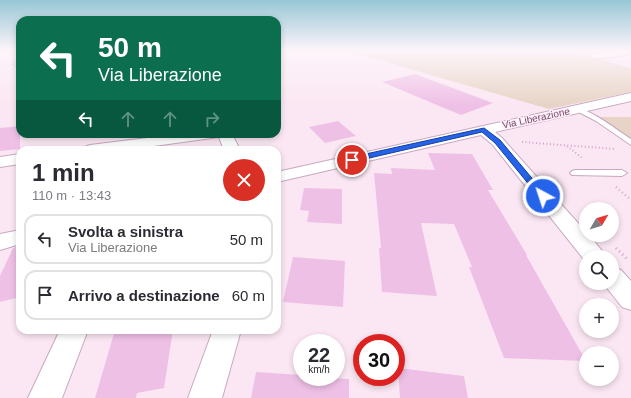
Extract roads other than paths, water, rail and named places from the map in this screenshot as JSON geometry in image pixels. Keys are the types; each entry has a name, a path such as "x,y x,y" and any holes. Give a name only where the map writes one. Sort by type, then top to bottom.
{"street":[{"name":"Via Liberazione","path":"281,176 490,135 577,109 631,97"},
{"path":"490,135 589,250"},
{"path":"121,146 183,138"},
{"path":"0,162 16,160"},
{"path":"0,242 16,238"},
{"path":"619,285 631,299"},
{"path":"45,398 72,334"},
{"path":"205,398 226,334"}],"lane":[{"path":"577,109 598,120 631,143"},
{"path":"575,173 622,173"}]}
